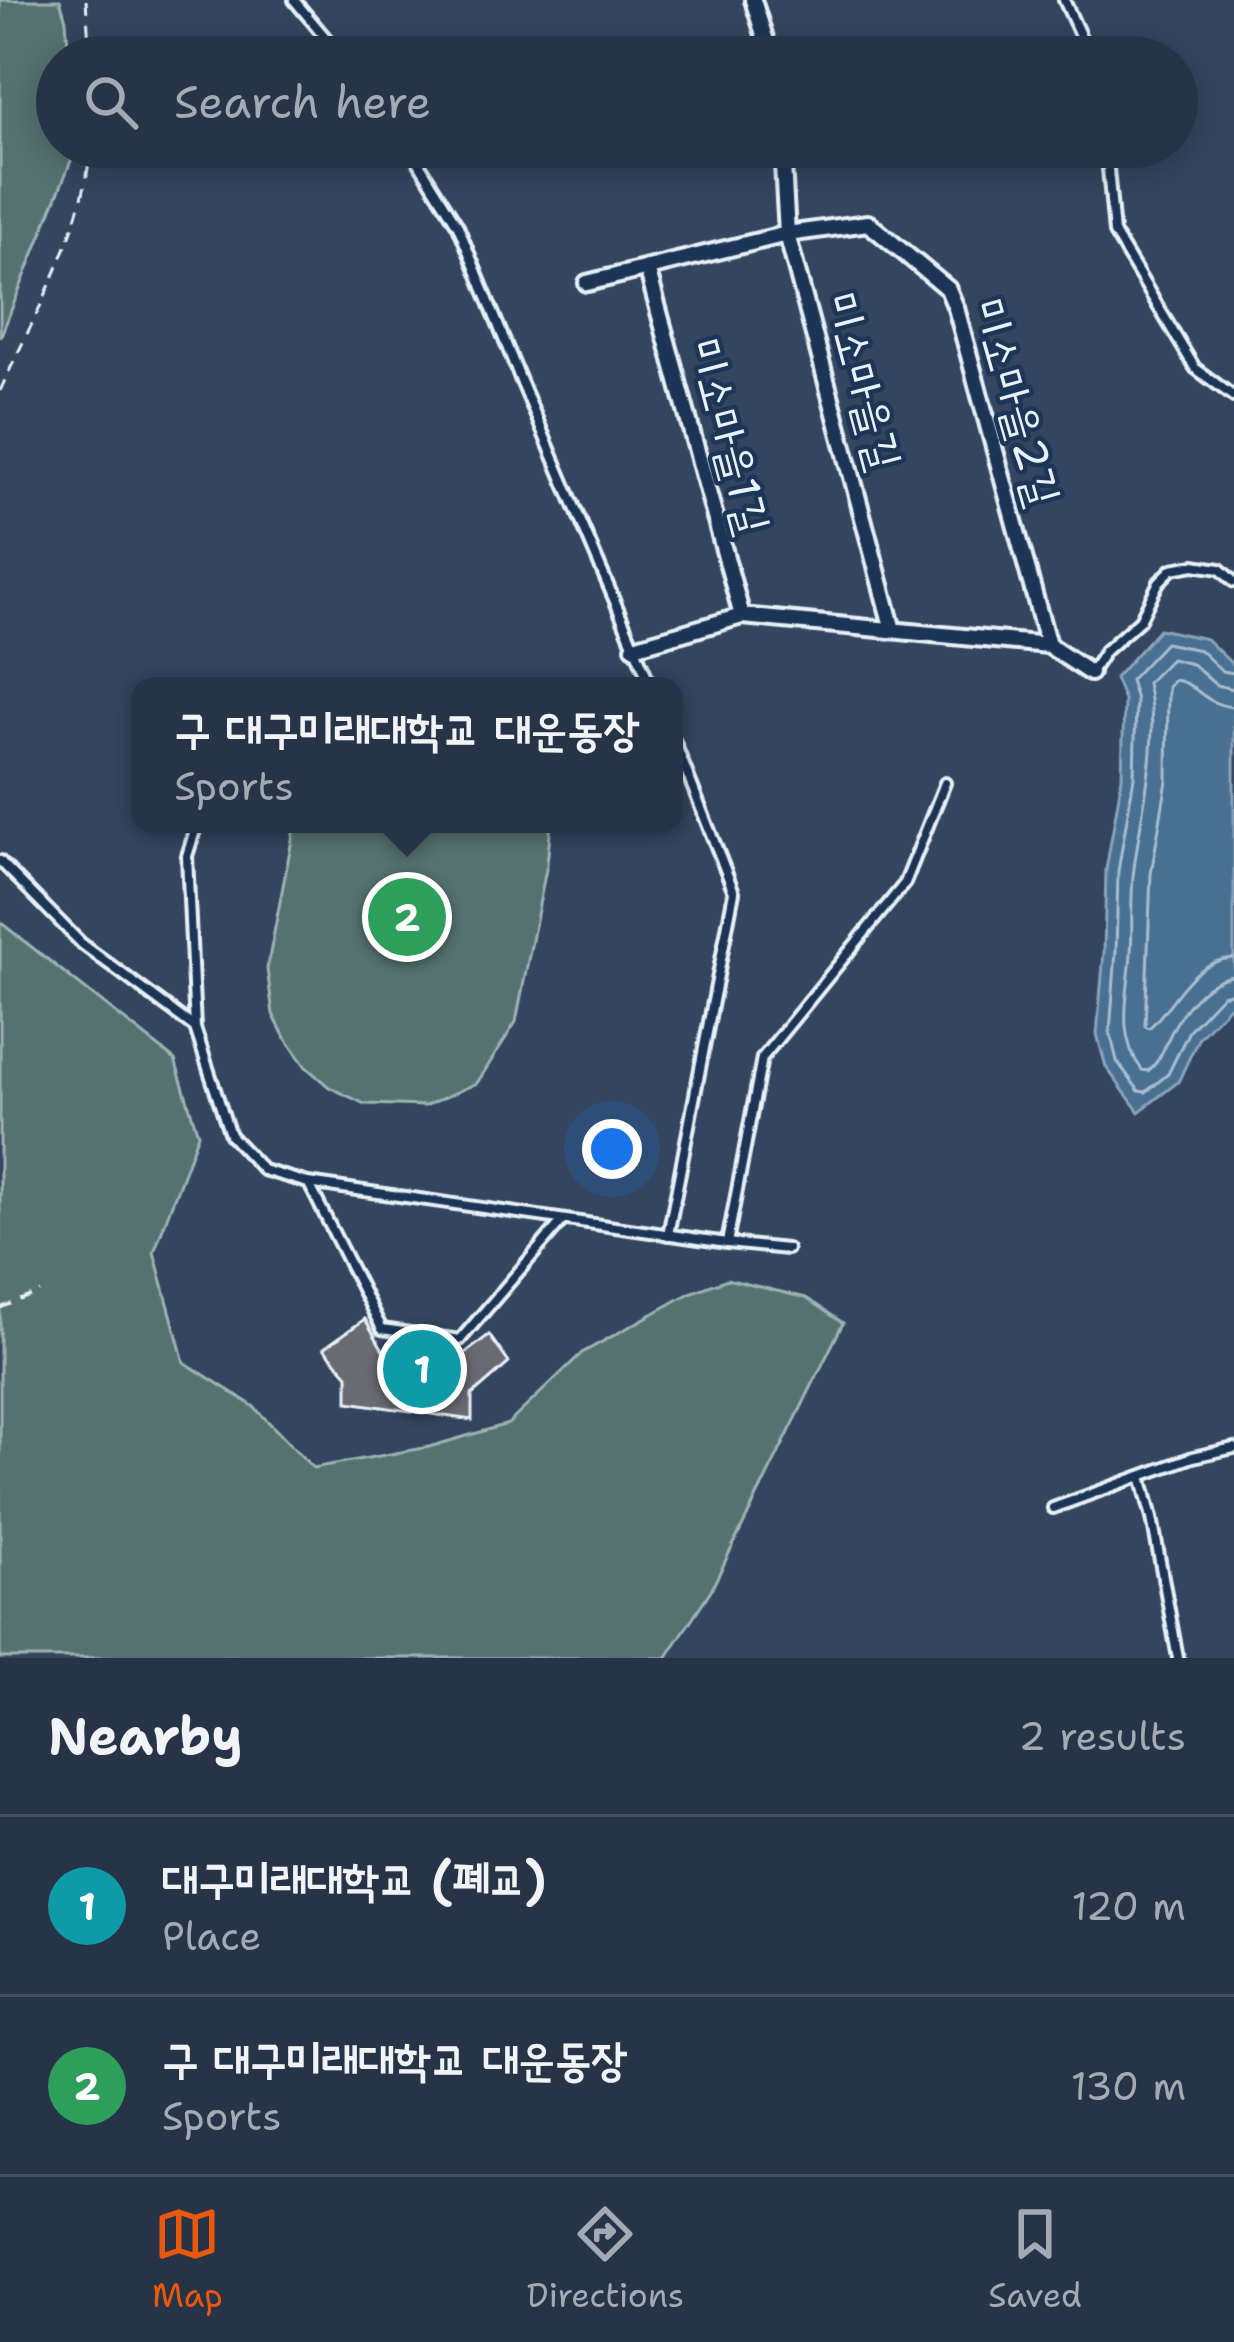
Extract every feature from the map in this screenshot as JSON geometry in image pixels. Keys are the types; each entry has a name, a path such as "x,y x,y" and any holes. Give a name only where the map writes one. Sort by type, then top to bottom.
{"street":[{"path":"752,0 764,36"},
{"name":"미소마을길","path":"783,168 787,234 893,630"},
{"name":"미소마을2길","path":"787,234 868,223 948,289 1048,644"},
{"path":"587,283 787,234"},
{"name":"미소마을1길","path":"647,268 742,616"},
{"path":"634,647 742,616 1048,644 1090,673"}],"lane":[{"path":"294,0 324,36"},
{"path":"1064,0 1080,36"},
{"path":"423,168 458,226 647,677"},
{"path":"1108,168 1114,233 1196,368 1234,398"},
{"path":"1090,673 1105,651 1140,620 1159,582 1172,568 1220,569 1234,582"},
{"path":"668,1235 734,892 683,763"},
{"path":"727,1243 762,1058 905,884 945,783"},
{"path":"194,833 187,856 195,1028 230,1135 262,1170 308,1183 788,1250"},
{"path":"0,861 82,944 195,1028"},
{"path":"308,1183 382,1329 460,1340 564,1220"},
{"path":"1053,1508 1193,1457 1234,1448"},
{"path":"1141,1476 1178,1658"}],"path":[{"path":"86,0 89,36"},
{"path":"0,391 63,253 89,168"},
{"path":"0,1308 40,1292"}],"green space":[{"path":"0,0 60,0 67,36 36,36 36,168 68,168 0,338"},
{"path":"293,833 550,833 516,1022 477,1083 425,1106 365,1104 329,1087 306,1067 284,1036 273,1014 267,969"},
{"path":"0,922 175,1060 198,1134 154,1252 184,1362 253,1406 313,1468 429,1447 508,1424 582,1353 690,1293 727,1279 806,1298 843,1323 711,1590 666,1658 0,1658"}],"water":[{"path":"1159,629 1206,639 1234,666 1234,1001 1199,1037 1178,1082 1139,1112 1106,1067 1097,1034 1106,870 1122,777 1124,700 1115,678"}],"building":[{"path":"365,1319 386,1355 451,1364 489,1335 509,1363 472,1395 472,1420 348,1402 348,1375 324,1348"}],"place":[{"name":"구 대구미래대학교 대운동장","path":"407,917"},
{"name":"대구미래대학교 (폐교)","path":"422,1369"}]}
